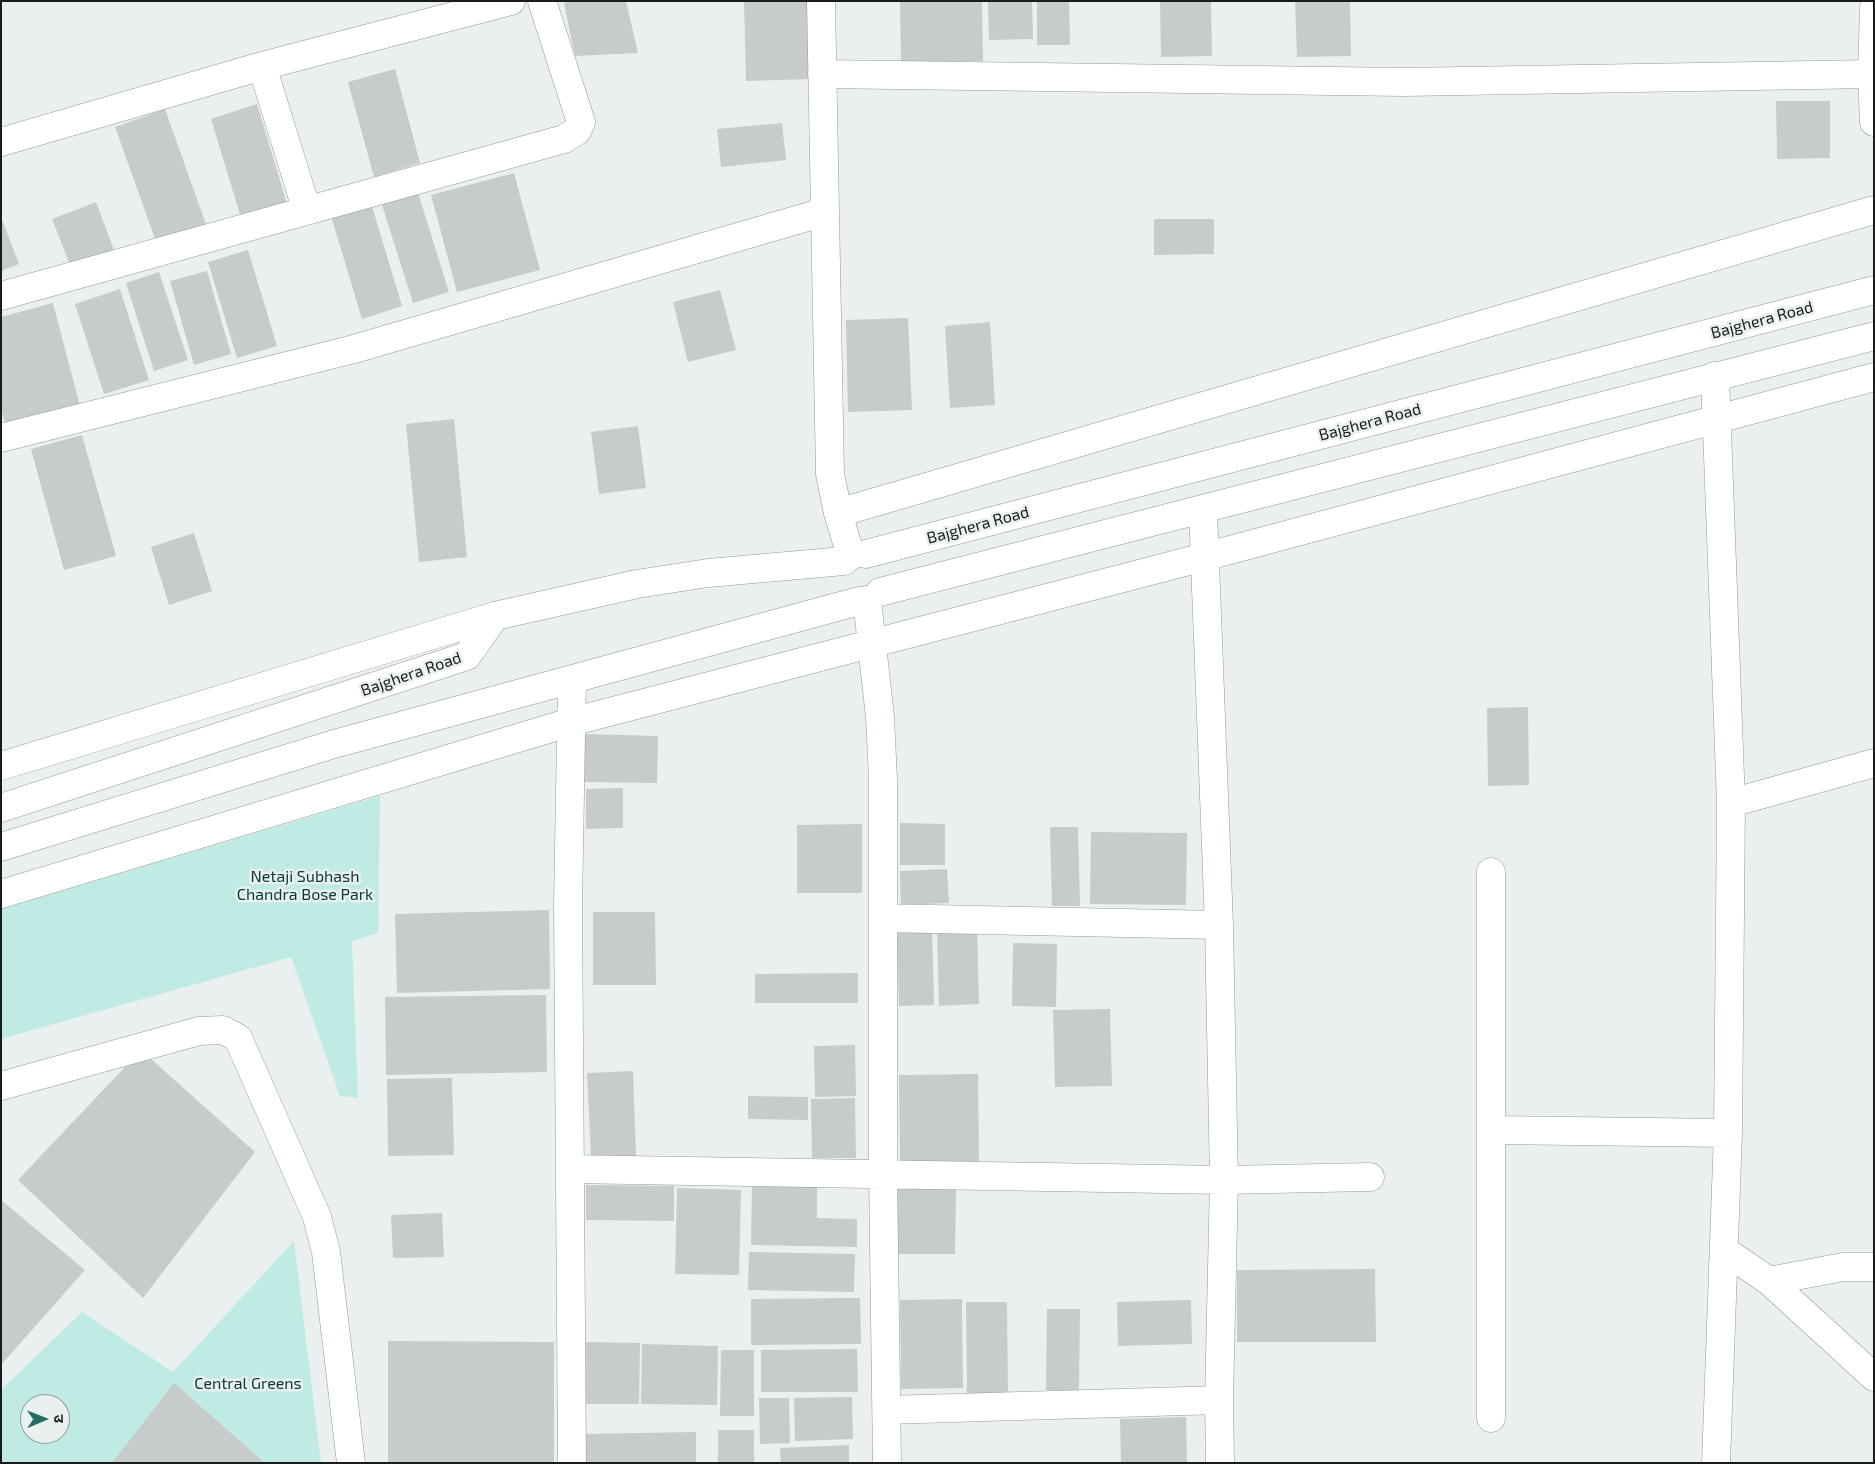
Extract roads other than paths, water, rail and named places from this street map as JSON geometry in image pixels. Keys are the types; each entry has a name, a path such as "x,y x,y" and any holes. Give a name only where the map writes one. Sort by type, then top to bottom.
{"street":[{"path":"1,142 262,66 510,1"},
{"path":"1,296 564,139 577,131 580,122 579,114 542,1"},
{"path":"821,1 830,474 838,513 854,557"},
{"path":"1874,8 1872,74 1874,122"},
{"path":"262,66 307,210"},
{"path":"822,74 1404,82 1872,74"},
{"path":"838,513 1874,210"},
{"path":"1,438 354,349 824,212"},
{"name":"Bajghera Road","path":"1,808 466,656 495,616 638,584 854,557 1874,290"},
{"path":"1,846 334,744 869,598 1874,336"},
{"path":"1715,376 1731,803 1728,1133 1716,1463"},
{"path":"1,894 571,722 1204,558 1874,377"},
{"path":"1203,510 1219,925 1224,1180 1219,1400 1220,1463"},
{"path":"854,557 880,562 884,569 884,585 869,598 845,595 841,589 838,574 854,557"},
{"path":"869,598 880,717 882,780 883,1174 887,1463"},
{"path":"1,766 495,616"},
{"path":"572,680 568,905 572,1463"},
{"path":"1731,803 1874,762"},
{"path":"1491,872 1491,1418"},
{"path":"883,918 1219,925"},
{"path":"1,1086 199,1031 222,1030 238,1038 318,1217 326,1252 351,1463"},
{"path":"1492,1130 1728,1133"},
{"path":"570,1169 1224,1180 1370,1177"},
{"path":"1724,1252 1770,1281 1874,1377"},
{"path":"1770,1281 1843,1266 1874,1267"},
{"path":"887,1410 1219,1400"}],"park label":[{"name":"Netaji Subhash Chandra Bose Park","path":"305,886"},
{"name":"Central Greens","path":"248,1384"}]}
